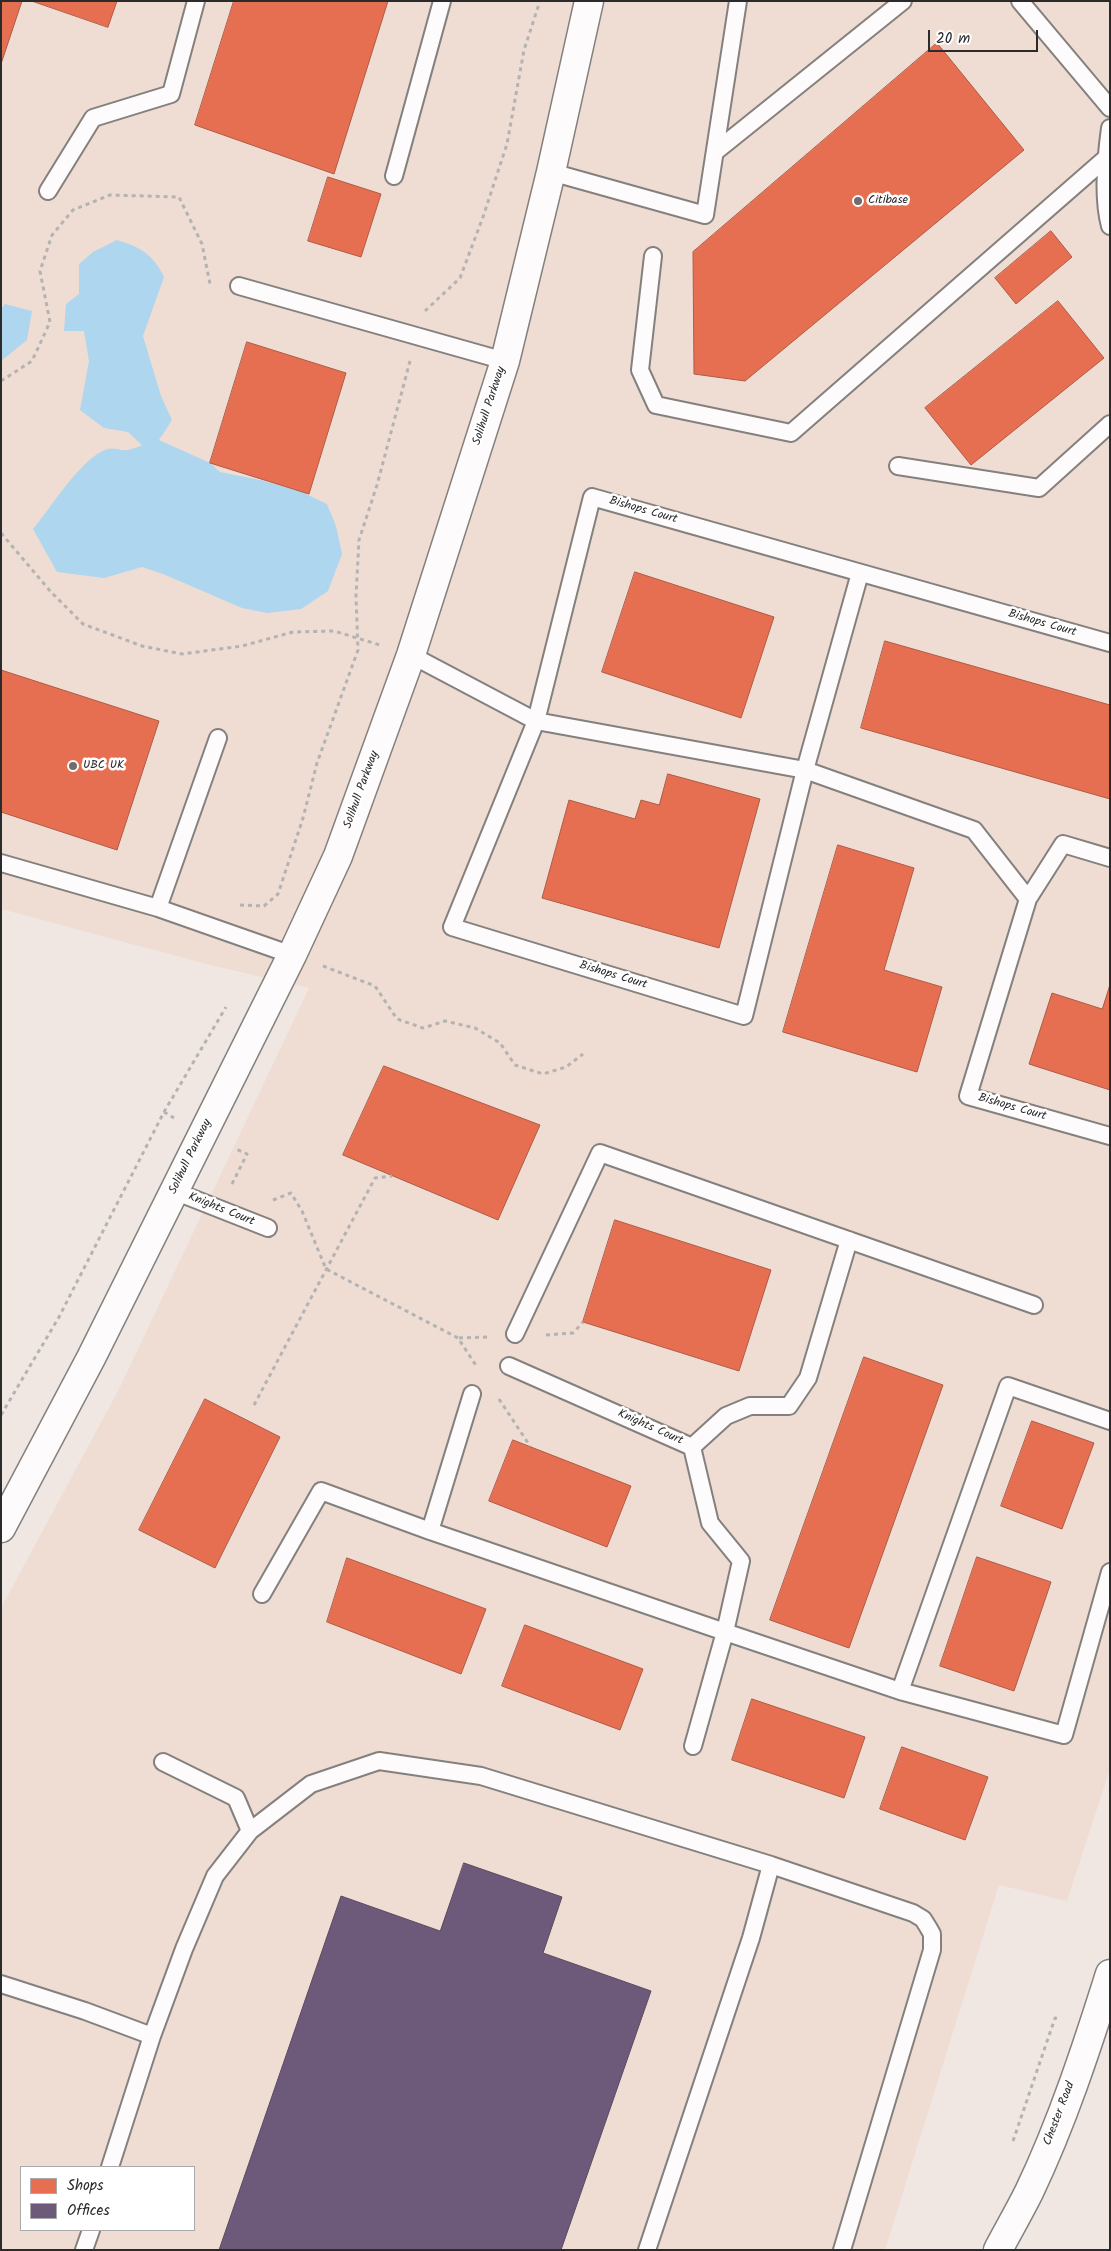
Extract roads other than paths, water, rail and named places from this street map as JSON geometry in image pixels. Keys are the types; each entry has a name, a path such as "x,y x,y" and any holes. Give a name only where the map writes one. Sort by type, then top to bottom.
{"main road":[{"name":"Solihull Parkway","path":"1,1528 91,1358 292,954 338,856 411,655 504,360 551,172 589,1"},
{"name":"Chester Road","path":"998,2250 1029,2192 1073,2080 1110,1974"},
{"path":"1010,2250 1029,2192"}],"lane":[{"path":"48,191 93,118 170,94 196,1"},
{"path":"394,176 442,1"},
{"path":"551,172 705,215 738,1"},
{"path":"715,152 903,1"},
{"path":"1020,1 1110,108"},
{"path":"1110,128 1106,158 1107,215 1110,226"},
{"path":"653,256 640,370 656,405 791,433 1106,158"},
{"path":"239,286 504,360"},
{"path":"898,466 1039,488 1110,424"},
{"name":"Bishops Court","path":"860,572 805,770 744,1016 452,927 536,721 592,496 860,572 1110,643"},
{"path":"411,655 536,721 805,770 974,830 1028,899"},
{"path":"158,908 218,738"},
{"name":"Bishops Court","path":"1110,858 1063,844 1028,899 968,1096 1110,1136"},
{"path":"1,863 158,908 292,954"},
{"path":"515,1334 600,1153 1034,1305"},
{"name":"Knights Court","path":"174,1191 268,1228"},
{"name":"Knights Court","path":"509,1366 692,1447 726,1416 750,1406 789,1406 808,1378 849,1240"},
{"path":"900,1690 1008,1386 1110,1422"},
{"path":"430,1531 472,1394"},
{"path":"692,1447 710,1523 741,1561 725,1632 693,1746"},
{"path":"262,1594 321,1491 430,1531 900,1690 1064,1735 1110,1572"},
{"path":"110,2166 152,2036 184,1949 216,1876 250,1831 311,1784 380,1761 481,1776 771,1865 913,1913 923,1919 932,1934 932,1950 842,2250"},
{"path":"162,1762 236,1798 250,1831"},
{"path":"647,2250 749,1944 771,1865"},
{"path":"1,1984 85,2011 152,2036"},
{"path":"84,2250 91,2231"}],"water":[{"path":"117,240 145,252 155,262 164,277 143,336 161,396 172,420 159,440 210,463 220,472 260,480 309,494 306,494 327,504 336,526 342,554 328,591 301,609 267,613 242,608 142,567 104,578 57,572 33,529 78,472 98,454 108,449 128,450 142,445 128,432 104,428 80,410 89,361 84,331 64,331 66,304 79,294 79,264 93,252"},
{"path":"5,304 32,311 27,340 1,361 1,309"}],"place":[{"name":"Citibase","path":"858,201"},
{"name":"UBC UK","path":"73,766"}]}
